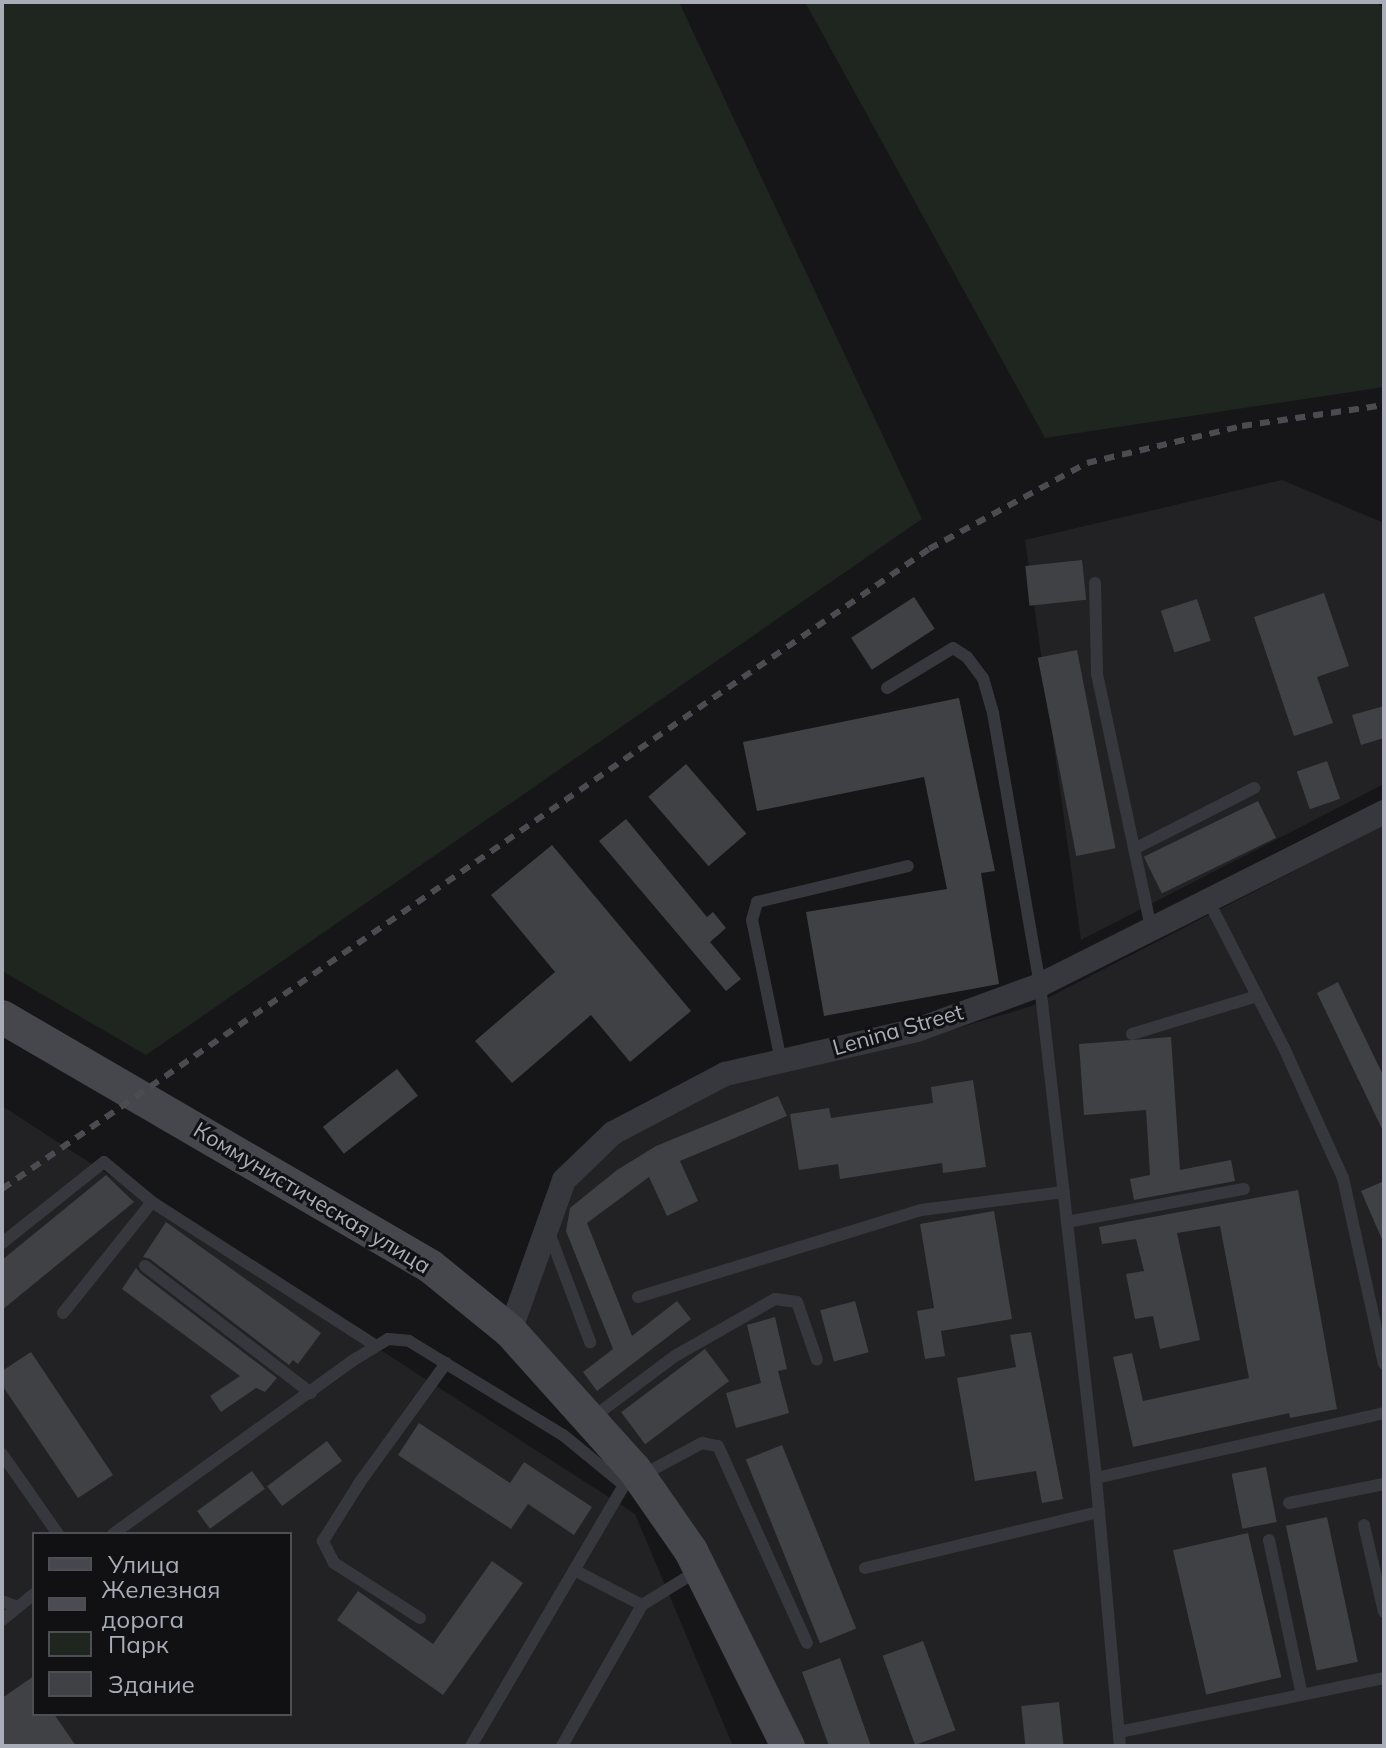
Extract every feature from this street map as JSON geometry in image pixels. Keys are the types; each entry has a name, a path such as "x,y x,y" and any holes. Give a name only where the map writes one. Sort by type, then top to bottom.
{"main road":[{"name":"Коммунистическая улица","path":"2,1017 430,1266 510,1331 590,1420 632,1482 700,1569 788,1746"}],"street":[{"name":"Lenina Street","path":"510,1331 564,1180 613,1133 725,1074 917,1030 1040,985 1384,812"}],"lane":[{"path":"1095,583 1097,674 1151,929"},
{"path":"887,688 953,648 967,657 983,678 993,713 1040,985 1096,1478 1120,1746"},
{"path":"1134,849 1254,788"},
{"path":"781,1061 752,920 757,902 908,866"},
{"path":"1208,900 1343,1178 1384,1364"},
{"path":"1132,1034 1257,996"},
{"path":"2,1243 104,1162 152,1202 376,1346"},
{"path":"1067,1222 1244,1189"},
{"path":"638,1297 921,1210 1064,1192"},
{"path":"63,1313 152,1202"},
{"path":"547,1227 590,1342"},
{"path":"145,1266 311,1393"},
{"path":"590,1420 675,1356 775,1299 797,1302 817,1360"},
{"path":"116,1532 388,1339 409,1341 563,1435 632,1482"},
{"path":"420,1618 334,1563 323,1541 360,1482 446,1363"},
{"path":"1096,1478 1384,1413"},
{"path":"471,1746 574,1570 632,1482 702,1443 718,1446 807,1643"},
{"path":"2,1454 57,1532"},
{"path":"1289,1503 1384,1484"},
{"path":"865,1568 1099,1512"},
{"path":"1364,1525 1384,1612"},
{"path":"1269,1540 1302,1695"},
{"path":"562,1746 642,1605 700,1569"},
{"path":"574,1570 642,1605"},
{"path":"2,1620 32,1596"},
{"path":"2,1601 18,1607"},
{"path":"1119,1732 1384,1678"}],"shaded area":[{"path":"1282,480 1384,523 1384,784 1081,940 1025,540"},
{"path":"1384,825 1384,1746 794,1746 699,1550 521,1331 570,1185 615,1141 726,1083 914,1041 1032,1006"},
{"path":"2,1106 635,1514 733,1746 2,1746"}],"green space":[{"path":"2,2 679,2 922,519 146,1055 2,971"},
{"path":"805,2 1376,2 1384,9 1384,387 1045,438"}],"building":[{"path":"1082,560 1086,600 1029,606 1025,566"},
{"path":"1324,593 1349,666 1317,677 1333,723 1294,736 1254,617"},
{"path":"914,597 935,629 872,670 851,638"},
{"path":"1197,599 1211,641 1174,653 1161,611"},
{"path":"1077,650 1116,848 1076,856 1038,658"},
{"path":"959,698 995,871 981,873 999,984 824,1016 806,912 947,889 924,777 757,811 743,742"},
{"path":"1384,706 1384,738 1361,745 1352,715"},
{"path":"1327,761 1340,799 1310,809 1297,771"},
{"path":"686,764 746,833 709,866 648,797"},
{"path":"1258,801 1276,838 1162,894 1144,857"},
{"path":"626,819 707,917 713,912 726,928 710,942 741,979 726,991 599,841"},
{"path":"552,845 691,1011 630,1062 591,1015 512,1083 475,1041 555,972 491,895"},
{"path":"1338,982 1384,1077 1384,1133 1317,993"},
{"path":"1171,1037 1180,1170 1231,1160 1235,1181 1134,1200 1130,1179 1150,1175 1146,1110 1084,1115 1079,1044"},
{"path":"397,1069 418,1096 344,1154 323,1127"},
{"path":"973,1080 986,1167 943,1173 942,1163 840,1179 838,1164 799,1170 790,1114 829,1108 831,1118 933,1103 931,1087"},
{"path":"778,1096 787,1116 680,1161 698,1201 667,1216 649,1177 587,1223 632,1336 677,1301 691,1319 597,1391 583,1372 613,1349 566,1231 570,1208 617,1170 656,1146"},
{"path":"106,1175 134,1202 2,1310 2,1260"},
{"path":"1384,1181 1384,1244 1361,1191"},
{"path":"1298,1190 1337,1409 1290,1418 1289,1413 1133,1447 1113,1357 1132,1353 1143,1401 1249,1378 1220,1226 1177,1233 1200,1340 1160,1349 1153,1316 1135,1319 1126,1274 1144,1271 1136,1239 1102,1244 1099,1227"},
{"path":"994,1211 1012,1319 941,1331 945,1356 925,1359 917,1311 934,1308 920,1224"},
{"path":"166,1222 321,1333 298,1364 293,1360 289,1365 150,1259 143,1257"},
{"path":"136,1268 277,1378 265,1392 256,1388 221,1412 210,1396 240,1376 122,1289"},
{"path":"855,1301 869,1352 834,1362 820,1310"},
{"path":"775,1317 787,1369 778,1371 789,1413 736,1428 726,1393 761,1383 747,1325"},
{"path":"1031,1332 1063,1499 1042,1503 1036,1471 975,1481 957,1378 1016,1367 1010,1335"},
{"path":"705,1349 729,1381 645,1444 621,1412"},
{"path":"31,1352 113,1475 78,1498 2,1385 2,1371"},
{"path":"419,1423 510,1483 524,1462 592,1507 574,1535 528,1504 511,1529 398,1455"},
{"path":"327,1441 342,1461 282,1506 267,1486"},
{"path":"782,1445 856,1629 820,1643 746,1460"},
{"path":"1266,1467 1277,1522 1242,1529 1232,1474"},
{"path":"252,1471 265,1489 210,1529 197,1511"},
{"path":"1327,1517 1358,1662 1317,1670 1286,1526"},
{"path":"1248,1533 1281,1677 1206,1695 1173,1550"},
{"path":"492,1561 523,1583 443,1695 337,1620 358,1591 433,1644"},
{"path":"923,1641 955,1730 915,1745 883,1656"},
{"path":"840,1658 871,1746 829,1746 802,1672"},
{"path":"32,1677 32,1716 55,1716 76,1746 2,1746 2,1698"},
{"path":"1059,1702 1064,1746 1025,1746 1021,1706"}],"railway":[{"path":"2,1189 929,549 1087,463 1242,426 1384,405"}]}
